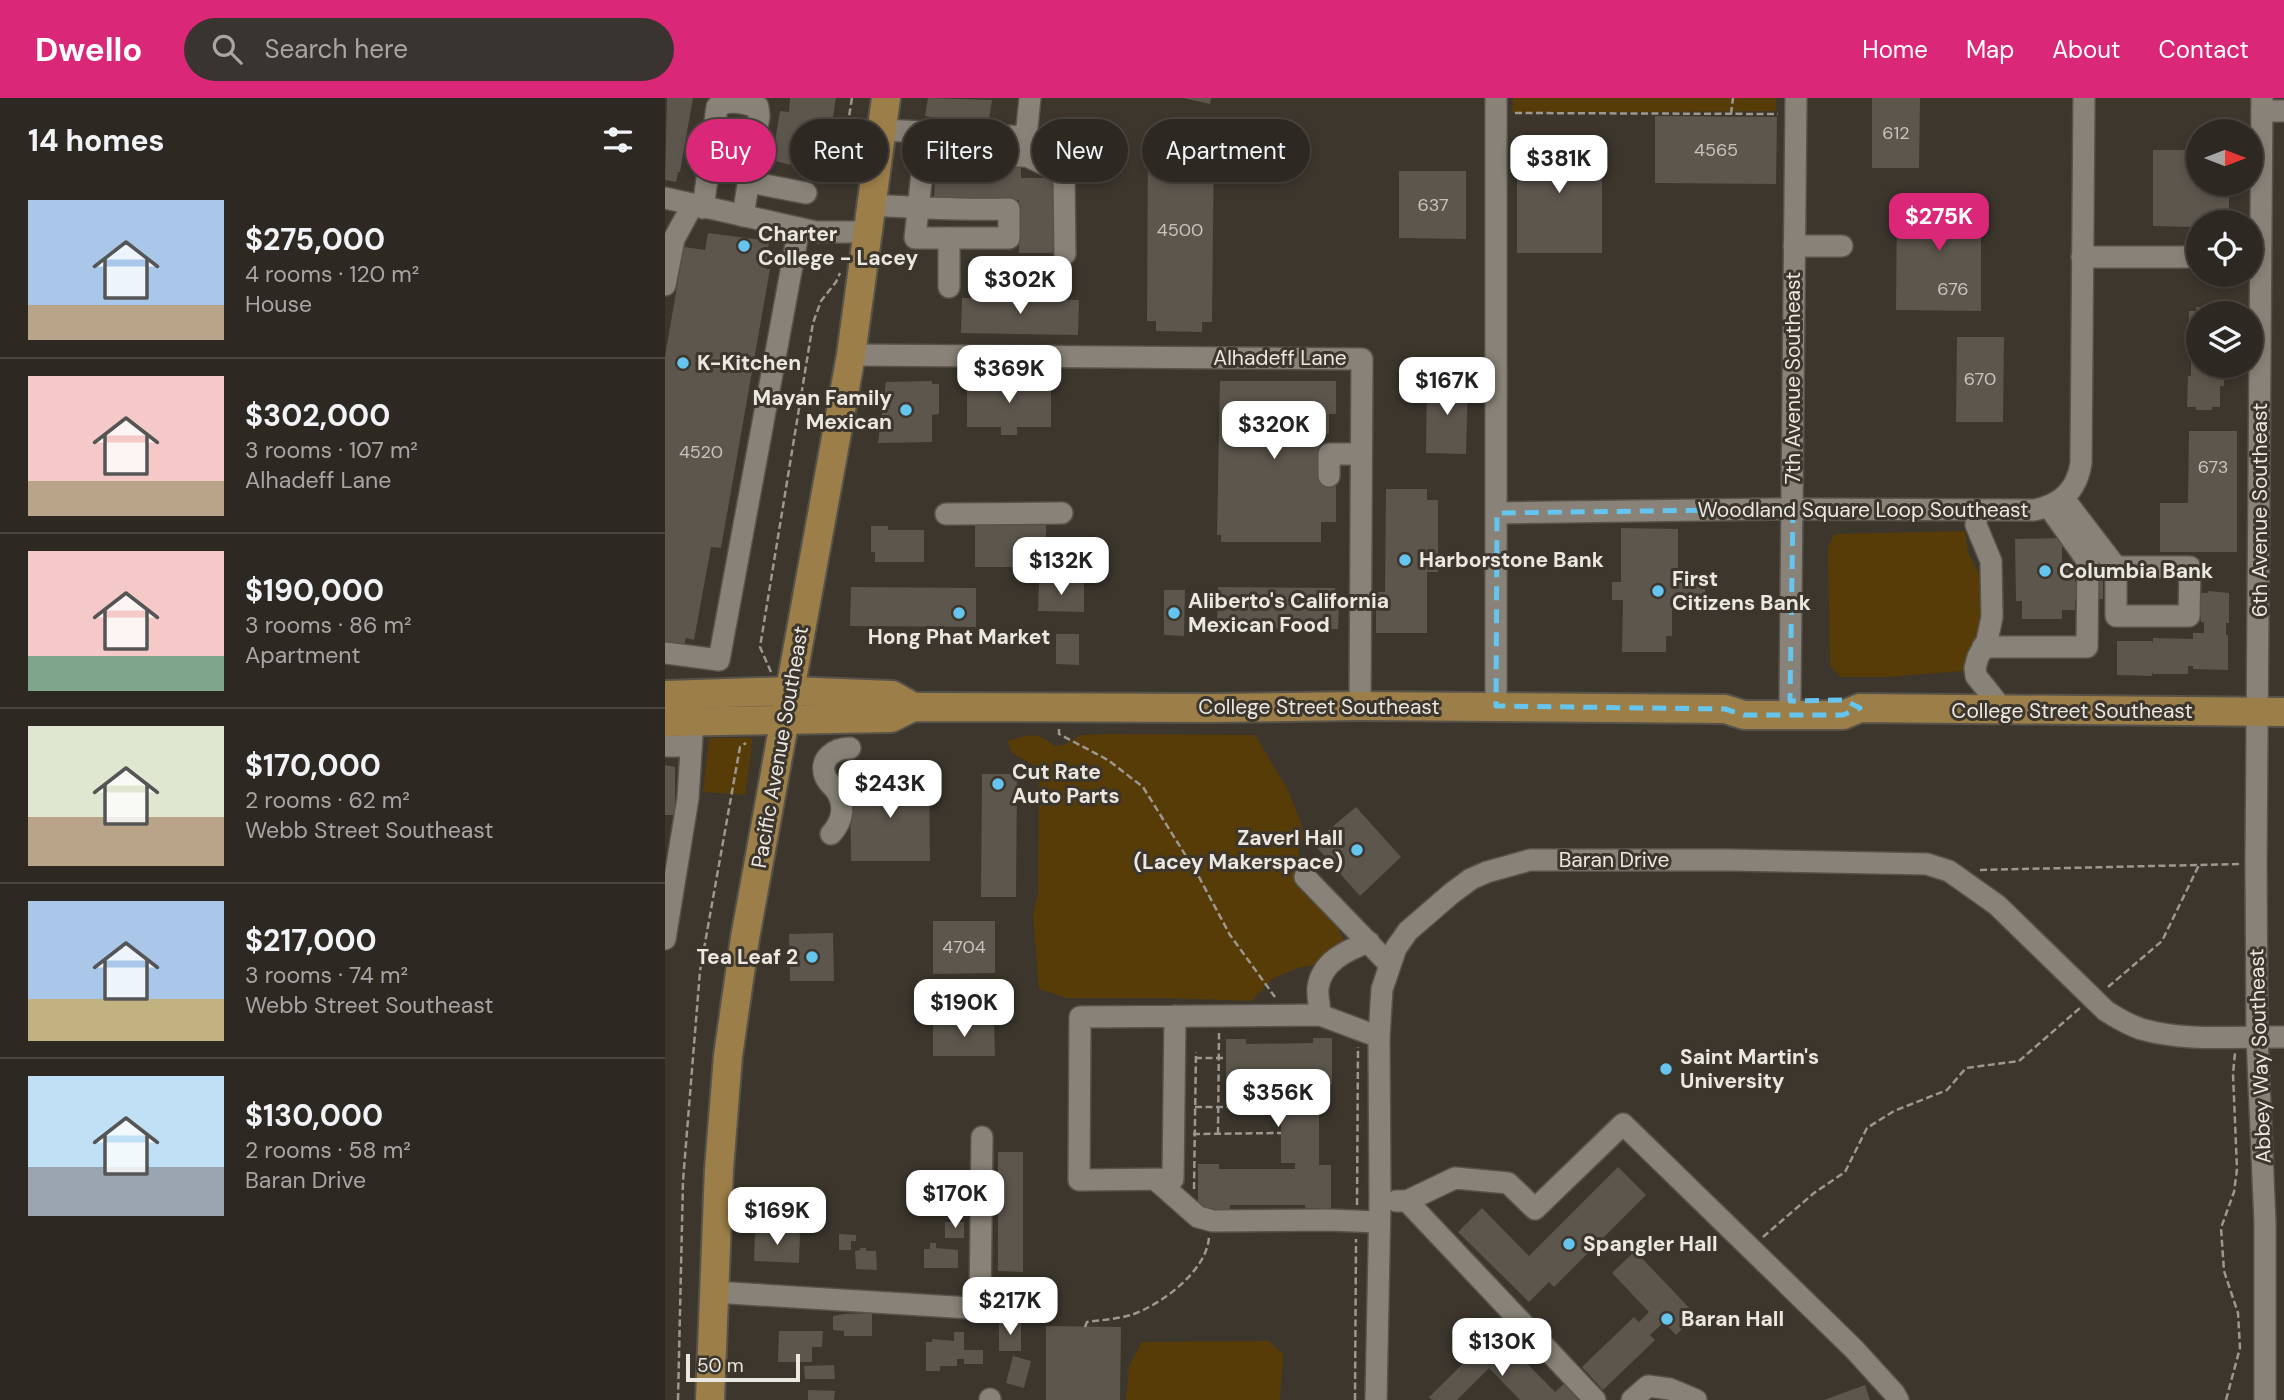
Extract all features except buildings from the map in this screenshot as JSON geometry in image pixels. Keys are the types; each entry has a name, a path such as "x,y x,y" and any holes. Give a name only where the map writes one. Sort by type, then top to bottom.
{"main road":[{"name":"Pacific Avenue Southeast","path":"883,119 886,98"},
{"name":"Pacific Avenue Southeast","path":"710,1400 719,1169 728,1056 774,705 851,355 875,182"},
{"name":"College Street Southeast","path":"665,695 774,705 892,695 913,707 1496,706 1725,709 1744,715 1843,715 1860,708 2271,712"},
{"name":"College Street Southeast","path":"1725,709 1745,701 1844,700 1860,708"},
{"name":"College Street Southeast","path":"683,730 774,705"}],"street":[{"path":"888,130 1025,136 1030,98"},
{"path":"1496,98 1496,706"},
{"path":"2056,503 2079,477 2081,463 2084,98"},
{"path":"715,119 717,107 723,103 734,102 758,107 759,119"},
{"path":"2262,105 2284,111"},
{"name":"6th Avenue Southeast","path":"2258,210 2262,105"},
{"name":"7th Avenue Southeast","path":"1790,701 1796,106"},
{"path":"665,198 816,232 917,209 1009,209 1009,238 915,238 917,209 923,163 936,156 1027,156 1058,171 1064,180 1065,254"},
{"path":"665,285 674,239 697,207 702,182"},
{"path":"743,216 749,182 806,193"},
{"path":"665,653 719,660 799,228"},
{"path":"949,238 949,288"},
{"path":"1794,246 1842,246"},
{"path":"2082,257 2186,257"},
{"name":"6th Avenue Southeast","path":"2257,287 2271,712"},
{"name":"Alhadeff Lane","path":"851,355 1362,359 1360,706"},
{"path":"1329,476 1329,454 1361,454"},
{"path":"2056,503 2116,567"},
{"path":"1983,648 2087,647 2088,562 2056,503"},
{"name":"Woodland Square Loop Southeast","path":"1497,513 1793,509 2034,510 2056,503"},
{"path":"1977,510 1976,525 1987,549 1992,571 1990,630 1975,667 1976,676 2004,711"},
{"path":"946,514 1062,513"},
{"name":"Abbey Way Southeast","path":"2265,1400 2265,1223 2257,1036 2256,863 2271,712"},
{"path":"665,746 683,730"},
{"path":"665,939 673,843 688,798 683,730"},
{"path":"831,834 838,827 842,811 839,796 826,779 824,767 829,755 834,751 850,748"},
{"name":"Baran Drive","path":"1376,1400 1380,1200 1379,1037 1382,989 1396,948 1408,931 1452,892 1487,872 1530,860 1927,864 1949,871 1997,905 2106,1011 2141,1028 2180,1037 2284,1037"},
{"path":"1305,877 1389,964"},
{"path":"1320,1015 1318,986 1327,966 1349,949 1369,942"},
{"path":"1175,1016 1184,1134 1173,1180 1079,1180 1080,1017 1175,1016 1290,1016 1320,1015 1379,1037"},
{"path":"1380,1200 1407,1201 1455,1178 1508,1183 1535,1209 1623,1124 1854,1349 1898,1400"},
{"path":"980,1310 982,1137"},
{"path":"1156,1180 1198,1217 1213,1221 1379,1222"},
{"path":"1407,1201 1595,1400"},
{"path":"713,1292 876,1300 1002,1310"},
{"path":"1632,1400 1648,1385 1670,1389 1696,1400"}],"path":[{"path":"849,119 852,98"},
{"path":"1731,114 1733,98"},
{"path":"1512,113 1731,114 1796,106"},
{"path":"678,1400 683,1181 700,971 740,747 752,738 774,705 771,672 759,647 813,323 821,300 836,282 840,271"},
{"path":"1059,729 1059,734 1108,760 1143,787 1199,877 1230,935 1290,1016"},
{"path":"1949,871 2256,863"},
{"path":"1750,1249 1814,1193 1845,1172 1867,1128 1894,1111 1947,1090 1966,1068 2019,1061 2060,1024 2113,983 2162,941 2199,865"},
{"path":"1219,1016 1219,1134"},
{"path":"2226,1400 2240,1348 2238,1313 2224,1271 2221,1228 2234,1192 2237,1169 2232,1074 2237,1048"},
{"path":"1085,1327 1087,1322 1117,1318 1151,1306 1184,1282 1200,1264 1208,1249 1209,1234 1198,1217 1184,1134 1195,1107 1196,1052"},
{"path":"1195,1058 1226,1058"},
{"path":"1195,1107 1281,1107"},
{"path":"1184,1134 1281,1133"}],"highlighted area":[{"path":"1793,509 1790,701 1844,700 1860,708 1843,715 1744,715 1725,709 1496,706 1497,513"}],"shaded area":[{"path":"1513,98 1776,98 1776,111 1512,113"},
{"path":"1965,531 1968,553 1981,577 1986,623 1973,659 1963,671 1887,677 1840,677 1830,665 1828,548 1834,534"},
{"path":"1033,735 1055,746 1064,745 1081,735 1255,735 1288,790 1301,823 1304,837 1298,851 1302,866 1295,884 1336,925 1345,942 1319,964 1298,968 1272,979 1252,1001 1067,998 1039,989 1033,914 1038,893 1039,780 1036,767 1011,752 1008,741"},
{"path":"709,738 752,738 745,795 703,792"},
{"path":"1269,1341 1283,1354 1280,1400 1126,1400 1129,1366 1142,1342"}],"place":[{"name":"Charter College - Lacey","path":"744,246"},
{"name":"K-Kitchen","path":"683,363"},
{"name":"Mayan Family Mexican","path":"906,410"},
{"name":"Harborstone Bank","path":"1405,560"},
{"name":"Columbia Bank","path":"2045,571"},
{"name":"First Citizens Bank","path":"1658,591"},
{"name":"Hong Phat Market","path":"959,613"},
{"name":"Aliberto's California Mexican Food","path":"1174,613"},
{"name":"Cut Rate Auto Parts","path":"998,784"},
{"name":"Zaverl Hall (Lacey Makerspace)","path":"1357,850"},
{"name":"Tea Leaf 2","path":"812,957"},
{"name":"Saint Martin's University","path":"1666,1069"},
{"name":"Spangler Hall","path":"1569,1244"},
{"name":"Baran Hall","path":"1667,1319"}]}
